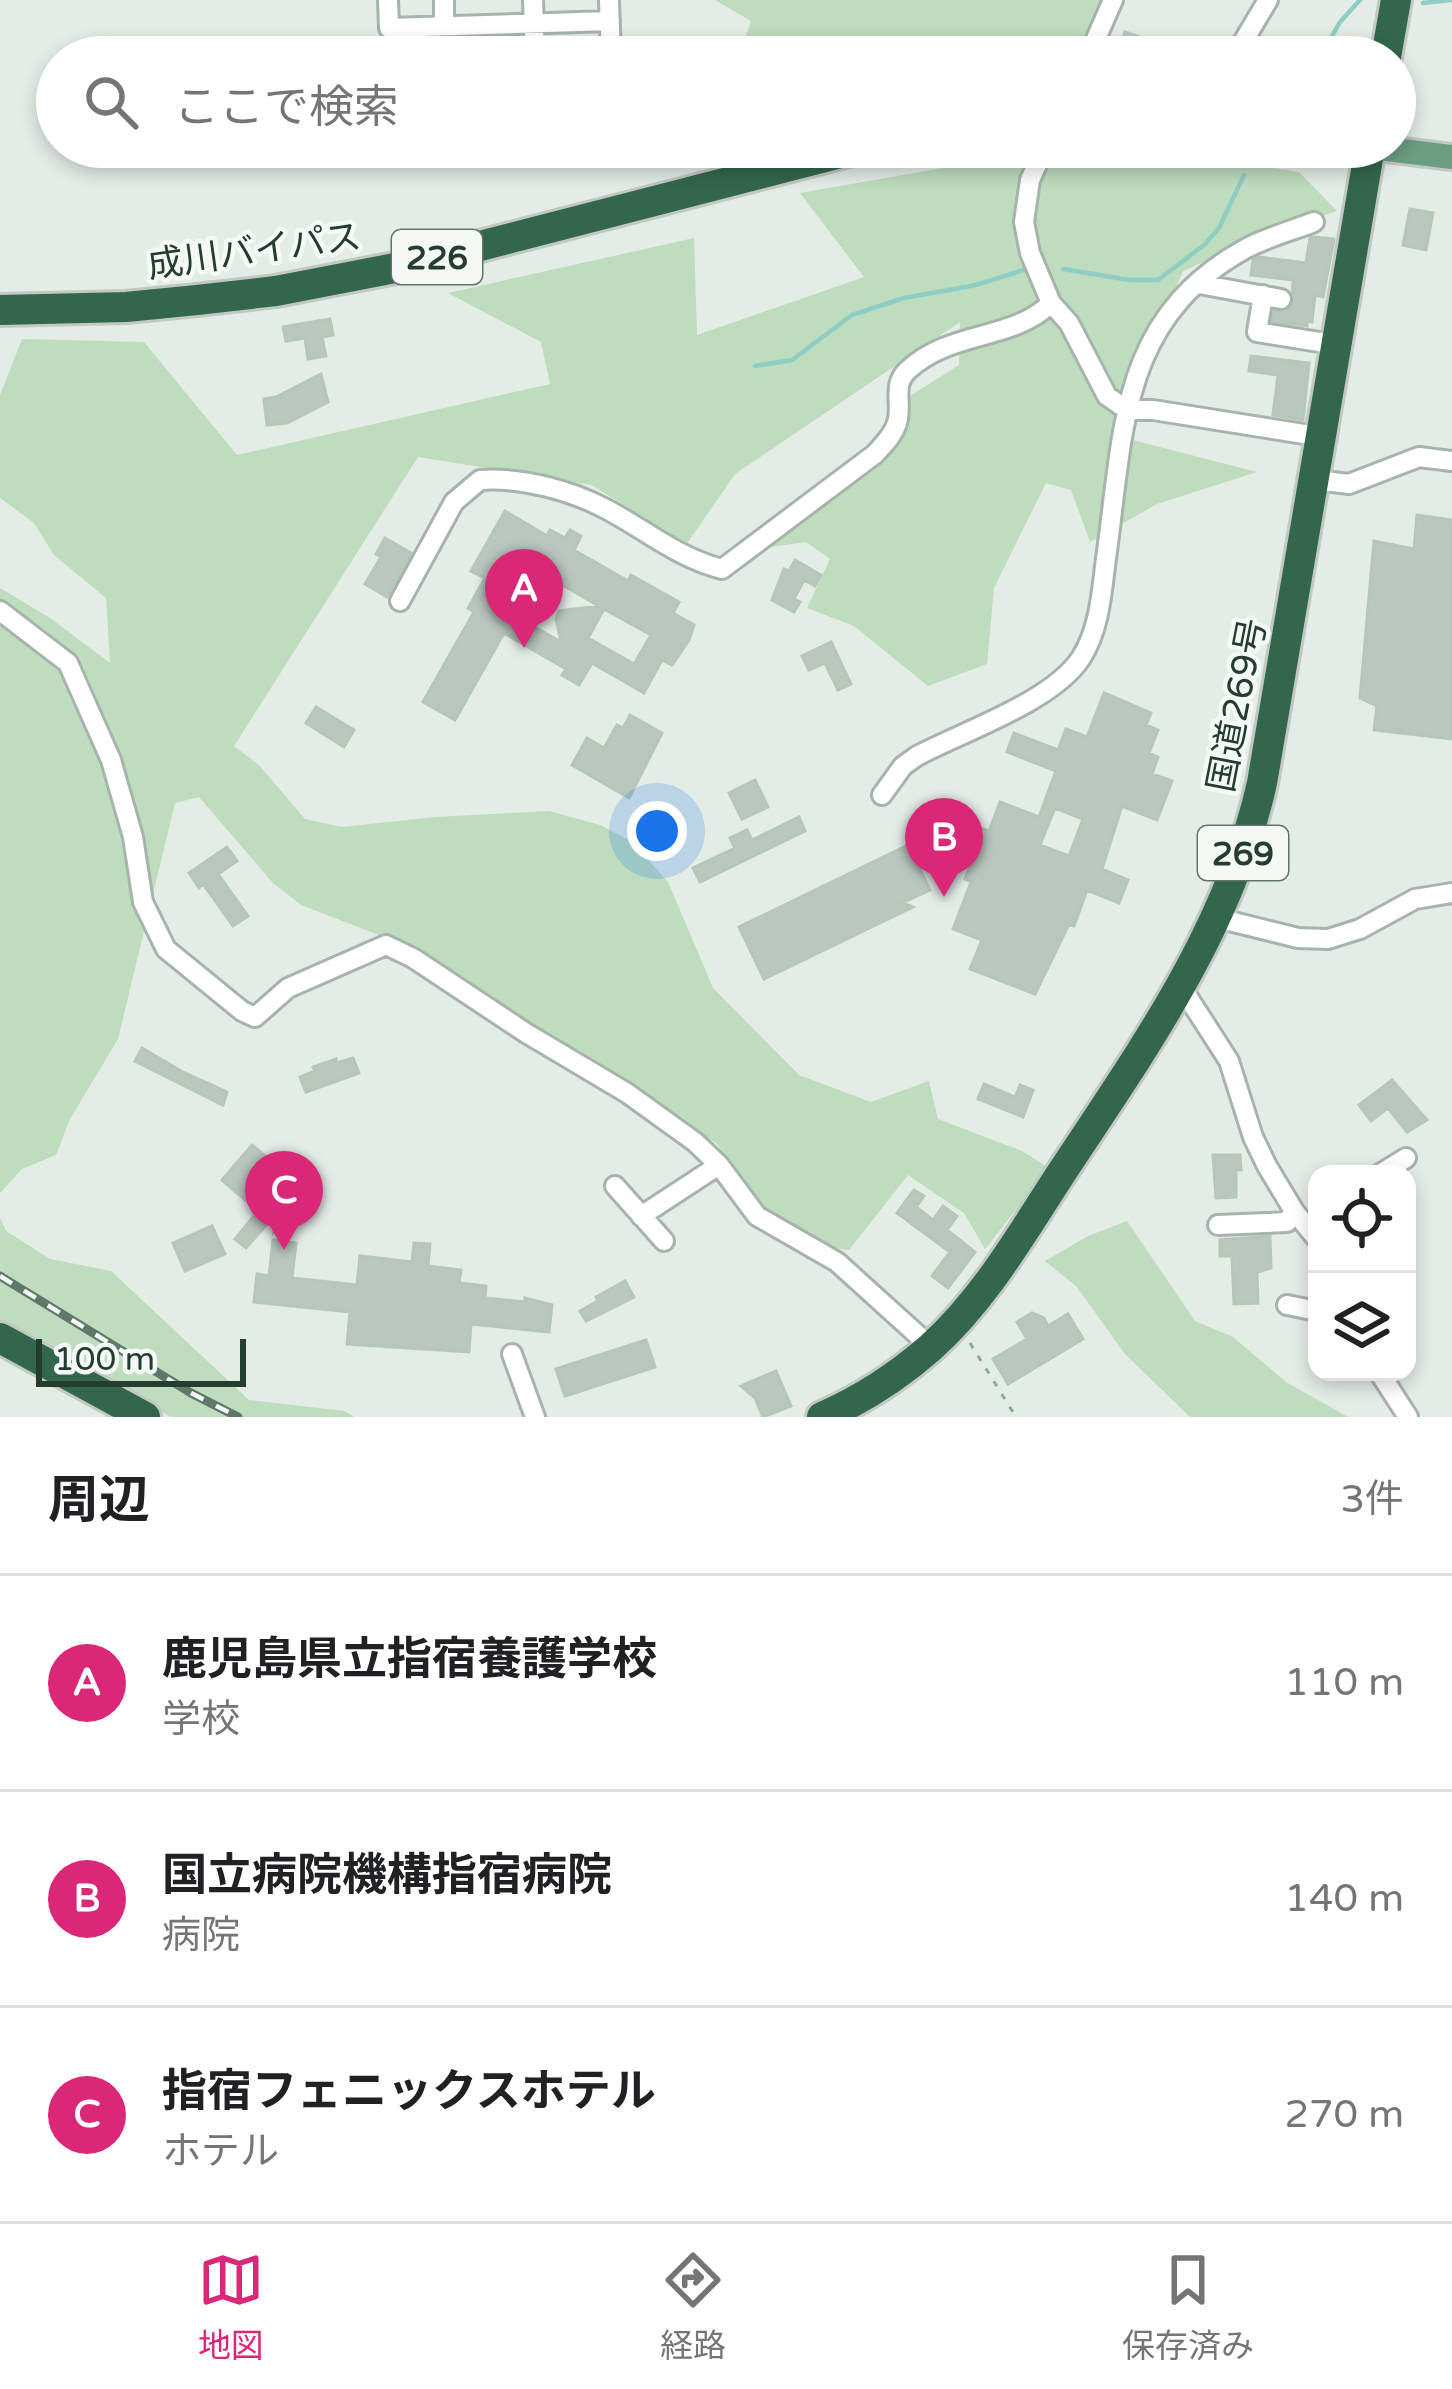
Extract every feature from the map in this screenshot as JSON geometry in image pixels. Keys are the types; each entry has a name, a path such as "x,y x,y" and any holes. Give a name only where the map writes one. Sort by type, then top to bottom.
{"highway":[{"path":"1390,36 1396,0"},
{"name":"成川バイパス","path":"0,310 126,307 298,286 394,268 783,168"},
{"name":"国道269号","path":"836,1414 931,1347 1012,1249 1182,988 1217,918 1240,861 1262,783 1368,168"},
{"path":"0,1338 145,1417"}],"main road":[{"path":"1416,153 1452,157"}],"street":[{"path":"388,0 389,28 610,21"},
{"path":"444,0 444,26"},
{"path":"533,0 534,36"},
{"path":"609,0 610,36"},
{"path":"1097,36 1113,0"},
{"path":"1247,36 1268,0"},
{"path":"1035,168 1024,222 1030,253 1052,303 1069,323 1107,396 1126,410 1154,410 1323,437"},
{"path":"882,795 903,766 917,756 1019,706 1060,680 1081,658 1098,610 1126,410 1157,327 1199,284 1244,250 1314,222"},
{"path":"1199,284 1272,297 1257,332 1338,345"},
{"path":"400,601 454,502 480,480 511,481 580,496 678,554 722,568 875,454 899,420 899,380 905,372 950,342 1035,320 1052,303"},
{"path":"1316,480 1349,484 1419,457 1452,461"},
{"path":"0,611 68,663 111,760 133,836 143,902 158,936 166,949 242,1011 255,1017 288,988 386,945 413,958 627,1093 694,1142 719,1165 758,1216 837,1262 931,1347"},
{"path":"1217,918 1298,938 1328,939 1360,929 1415,899 1452,893"},
{"path":"1182,988 1229,1061 1253,1137 1308,1228"},
{"path":"1395,1165 1406,1158"},
{"path":"641,1216 719,1165"},
{"path":"615,1186 664,1241"},
{"path":"1218,1225 1287,1222 1294,1211"},
{"path":"1287,1305 1308,1310"},
{"path":"512,1354 535,1417"},
{"path":"1385,1381 1408,1417"}],"path":[{"path":"954,1323 1016,1417"}],"green space":[{"path":"715,0 1103,0 1092,36 746,36 751,21"},
{"path":"943,168 1273,168 1299,172 1337,211 1270,233 1183,271 1113,435 1257,472 1157,504 1090,542 1071,490 1046,483 994,588 987,664 928,686 854,626 807,608 830,559 806,542 764,548 878,446 888,410 959,365 960,322 735,474 686,545 592,485 418,457 234,746 259,765 305,819 342,827 549,811 600,825 631,841 668,882 713,988 799,1075 871,1102 929,1081 938,1119 1022,1151 1049,1168 985,1249 964,1213 908,1175 849,1250 814,1245 770,1218 716,1143 410,947 301,905 273,883 199,797 175,803 118,1039 70,1119 56,1155 22,1169 0,1193 0,588 110,663 106,598 54,555 34,523 0,498 0,395 22,339 144,342 237,455 550,384 541,342 448,293 694,238 697,335 864,277 800,193"},
{"path":"0,1218 6,1231 50,1259 111,1271 249,1400 344,1411 355,1417 171,1417 0,1321"},
{"path":"1127,1221 1195,1321 1233,1337 1286,1382 1348,1417 1190,1417 1125,1354 1076,1286 1045,1261 1088,1236"}],"building":[{"path":"1410,209 1433,213 1426,250 1403,245"},
{"path":"1314,237 1334,239 1323,297 1315,295 1312,322 1307,321 1307,326 1272,321 1274,311 1292,307 1293,280 1251,275 1253,260 1306,263"},
{"path":"330,319 333,335 322,337 326,356 308,359 305,338 286,341 283,327"},
{"path":"1251,356 1309,363 1303,420 1273,415 1278,375 1249,371"},
{"path":"321,374 328,402 287,423 267,425 264,399"},
{"path":"505,511 547,536 550,530 565,538 570,530 581,536 574,550 628,581 631,575 679,602 673,613 694,625 672,665 662,660 644,693 592,663 579,685 562,675 566,669 504,633 455,720 423,702 474,612 468,608 485,578 471,571","holes":["533,568 599,606 559,611 561,642 508,612","604,609 651,635 634,664 588,638"]},
{"path":"1417,515 1452,520 1452,739 1374,730 1377,706 1360,698 1374,541 1414,549"},
{"path":"385,538 411,553 387,597 365,584 381,557 376,554"},
{"path":"795,560 821,575 815,586 804,580 794,599 800,602 794,612 772,600 784,569 789,571"},
{"path":"831,642 851,684 838,690 825,663 809,670 802,656"},
{"path":"1104,693 1151,713 1146,725 1158,730 1149,753 1158,757 1152,774 1172,781 1157,820 1122,806 1102,869 1128,880 1119,903 1087,890 1074,926 1069,924 1035,994 970,969 982,940 953,929 971,882 965,879 980,828 989,831 1000,802 1039,817 1056,771 1007,752 1014,733 1058,750 1066,729 1087,737","holes":["1055,808 1083,819 1069,856 1040,845"]},
{"path":"316,707 354,730 344,747 306,723"},
{"path":"630,715 662,733 629,798 572,765 587,738 604,748 617,725 623,728"},
{"path":"755,780 768,807 742,819 729,793"},
{"path":"799,817 805,831 700,882 693,868 735,848 730,838 747,830 752,840"},
{"path":"908,845 930,890 902,903 913,907 764,979 739,927"},
{"path":"227,847 237,861 218,874 248,916 233,926 203,884 199,888 189,873"},
{"path":"142,1048 227,1092 223,1105 135,1061"},
{"path":"353,1058 359,1073 306,1092 300,1077 315,1071 313,1067"},
{"path":"1392,1080 1427,1120 1407,1132 1388,1108 1371,1121 1359,1105"},
{"path":"984,1084 1015,1097 1020,1085 1033,1090 1023,1117 978,1099"},
{"path":"252,1145 293,1179 288,1194 297,1203 274,1231 276,1214 246,1248 235,1239 258,1211 222,1180"},
{"path":"1213,1155 1240,1155 1236,1197 1216,1198"},
{"path":"914,1190 924,1196 916,1207 933,1220 943,1206 957,1216 947,1230 975,1252 948,1288 932,1276 950,1252 897,1213"},
{"path":"212,1226 225,1254 185,1271 173,1243"},
{"path":"1270,1236 1271,1268 1257,1272 1258,1303 1234,1304 1232,1256 1220,1256 1220,1240"},
{"path":"273,1240 296,1243 292,1278 357,1285 360,1256 412,1262 414,1243 430,1244 428,1266 461,1270 459,1283 486,1286 485,1298 525,1302 525,1298 552,1305 549,1332 471,1324 469,1352 347,1344 350,1312 254,1302 257,1274 269,1276"},
{"path":"625,1281 634,1297 586,1321 580,1311"},
{"path":"1032,1313 1044,1318 1048,1326 1068,1314 1083,1339 1008,1384 993,1359 1027,1339 1017,1322"},
{"path":"646,1340 655,1367 565,1396 556,1369"},
{"path":"776,1371 791,1406 763,1417 755,1398 741,1386"}],"waterway":[{"path":"1332,36 1360,0"},
{"path":"1423,3 1451,0"},
{"path":"1063,269 1158,280 1219,228 1244,175"},
{"path":"755,366 792,360 852,315 1027,269"}],"railway":[{"path":"0,1276 238,1417"}],"place":[{"name":"鹿児島県立指宿養護学校","path":"524,648"},
{"name":"国立病院機構指宿病院","path":"944,897"},
{"name":"指宿フェニックスホテル","path":"284,1250"}]}
